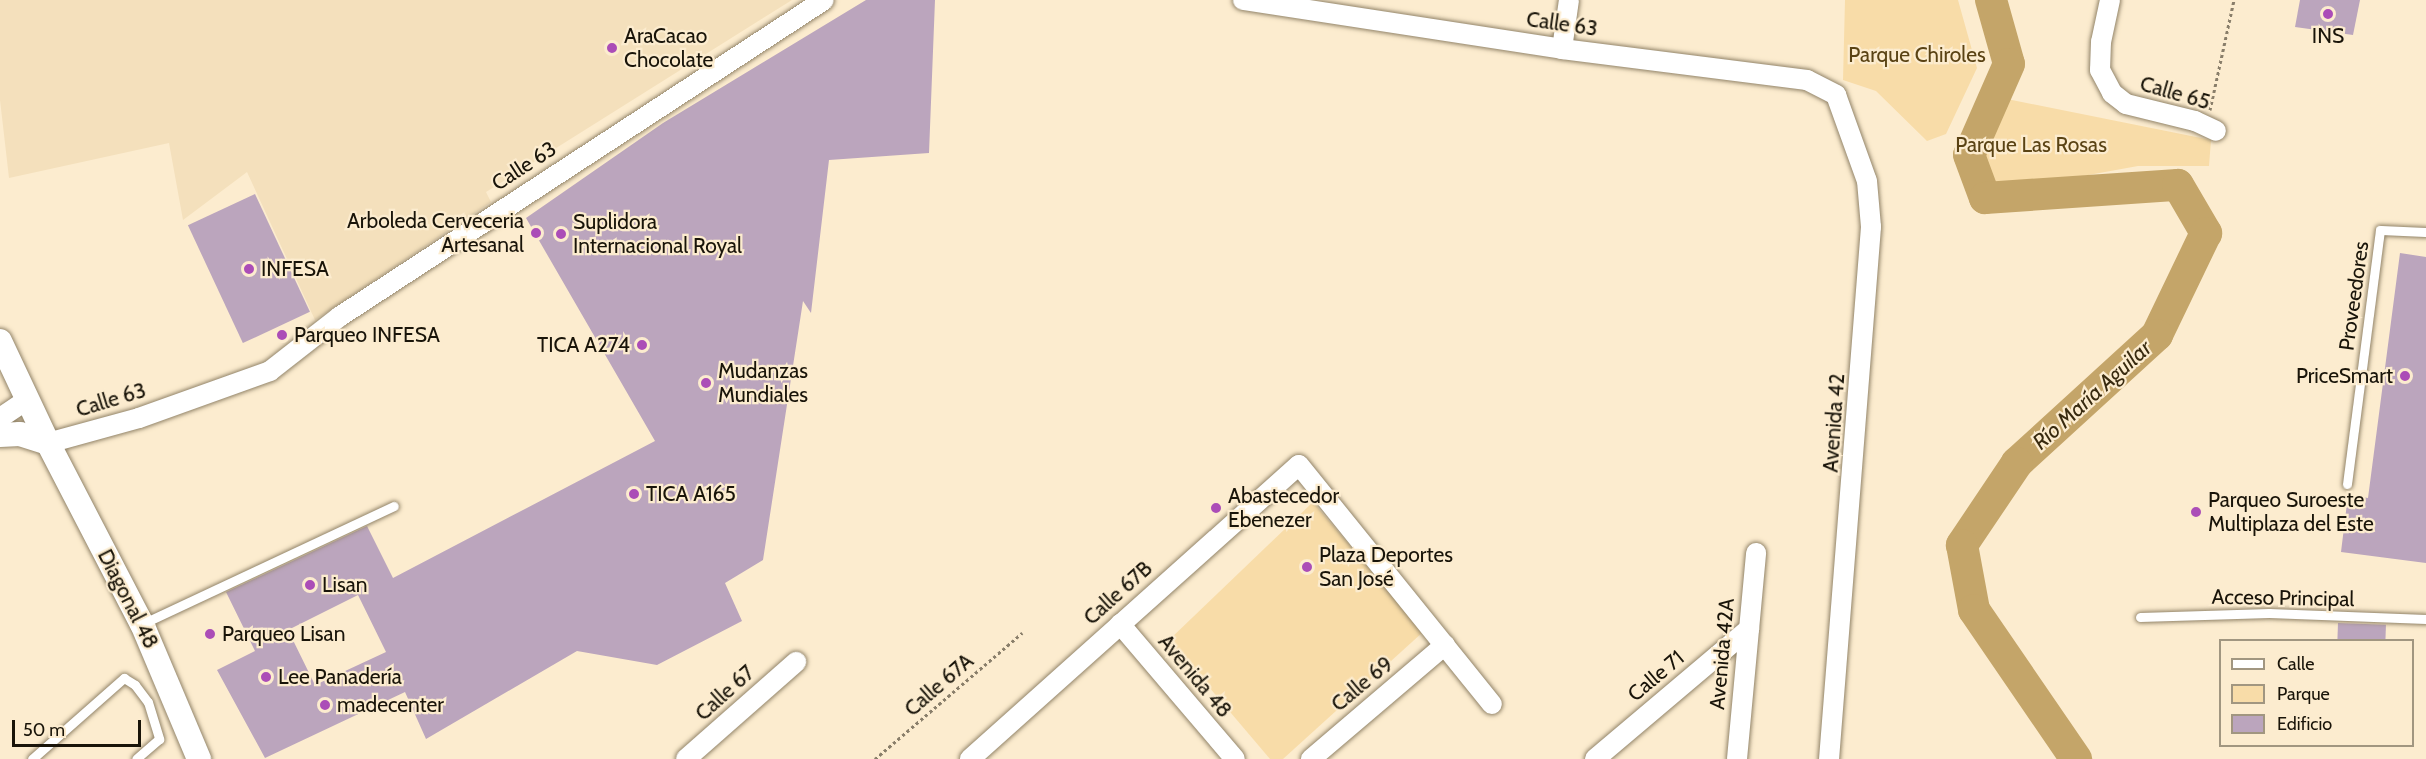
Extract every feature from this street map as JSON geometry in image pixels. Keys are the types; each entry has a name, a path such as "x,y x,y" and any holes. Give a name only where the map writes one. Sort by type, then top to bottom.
{"street":[{"name":"Calle 63","path":"48,444 139,418 270,371 339,317 824,0"},
{"name":"Calle 63","path":"1243,0 1562,49 1807,80 1836,95"},
{"path":"1562,49 1569,0"},
{"name":"Calle 65","path":"2110,0 2101,42 2100,70 2112,93 2126,104 2211,128"},
{"name":"Avenida 42","path":"1829,759 1871,227 1867,181 1836,95"},
{"name":"Diagonal 48","path":"0,341 48,444 142,624 199,759"},
{"path":"0,418 28,399"},
{"path":"0,435 20,434 48,444"},
{"name":"Calle 67B","path":"970,759 1299,465 1445,645"},
{"name":"Avenida 42A","path":"1737,759 1756,553"},
{"name":"Avenida 48","path":"1120,624 1235,759"},
{"name":"Calle 71","path":"1595,759 1749,629"},
{"path":"1445,645 1492,704"},
{"name":"Calle 69","path":"1311,759 1445,645"},
{"name":"Calle 67","path":"687,759 796,662"}],"lane":[{"name":"Proveedores","path":"2347,484 2380,230 2426,232"},
{"path":"142,624 394,506"},
{"name":"Acceso Principal","path":"2140,617 2269,613 2426,619"},
{"path":"32,759 124,678 135,685 148,702 159,739 136,759"}],"path":[{"path":"2211,128 2234,0"},
{"name":"Calle 67A","path":"875,759 1022,633"}],"shaded area":[{"path":"0,0 792,0 486,192 491,202 315,320 247,172 183,220 169,143 9,178 0,100"}],"green space":[{"name":"Parque Chiroles","path":"1845,0 1958,0 1977,68 1946,134 1927,141 1876,91 1843,80"},
{"name":"Parque Las Rosas","path":"2007,99 2211,140 2209,166 2138,166 2017,188 1993,181 1979,158"},
{"name":"Plaza Deportes San José","path":"1313,502 1423,632 1283,759 1270,759 1169,640"}],"building":[{"name":"Mudanzas Mundiales","path":"866,0 935,0 929,153 829,160 811,313 803,301 763,560 725,583 742,621 657,665 577,651 426,739 405,692 265,758 217,670 255,651 226,592 367,526 393,578 655,441 526,218 663,123","holes":["358,595 386,652 315,685 288,630"]},
{"name":"INS","path":"2300,0 2360,0 2353,35 2295,27"},
{"name":"INFESA","path":"255,194 310,312 243,343 188,225"},
{"name":"PriceSmart","path":"2400,253 2426,257 2426,563 2341,552 2348,495 2368,498"},
{"path":"2338,623 2386,625 2385,639 2337,639"}],"waterway":[{"name":"Río María Aguilar","path":"1991,0 2009,64 1969,155 1985,198 2178,185 2206,233 2157,335 2017,463 1962,545 1974,610 2076,759"}],"place":[{"name":"INS","path":"2328,14"},
{"name":"AraCacao Chocolate","path":"612,48"},
{"name":"Arboleda Cerveceria Artesanal","path":"536,233"},
{"name":"Suplidora Internacional Royal","path":"561,234"},
{"name":"INFESA","path":"249,269"},
{"name":"Parqueo INFESA","path":"282,335"},
{"name":"TICA A274","path":"642,345"},
{"name":"PriceSmart","path":"2405,376"},
{"name":"Mudanzas Mundiales","path":"706,383"},
{"name":"TICA A165","path":"634,494"},
{"name":"Abastecedor Ebenezer","path":"1216,508"},
{"name":"Parqueo Suroeste Multiplaza del Este","path":"2196,512"},
{"name":"Plaza Deportes San José","path":"1307,567"},
{"name":"Lisan","path":"310,585"},
{"name":"Parqueo Lisan","path":"210,634"},
{"name":"Lee Panadería","path":"266,677"},
{"name":"madecenter","path":"325,705"}]}
